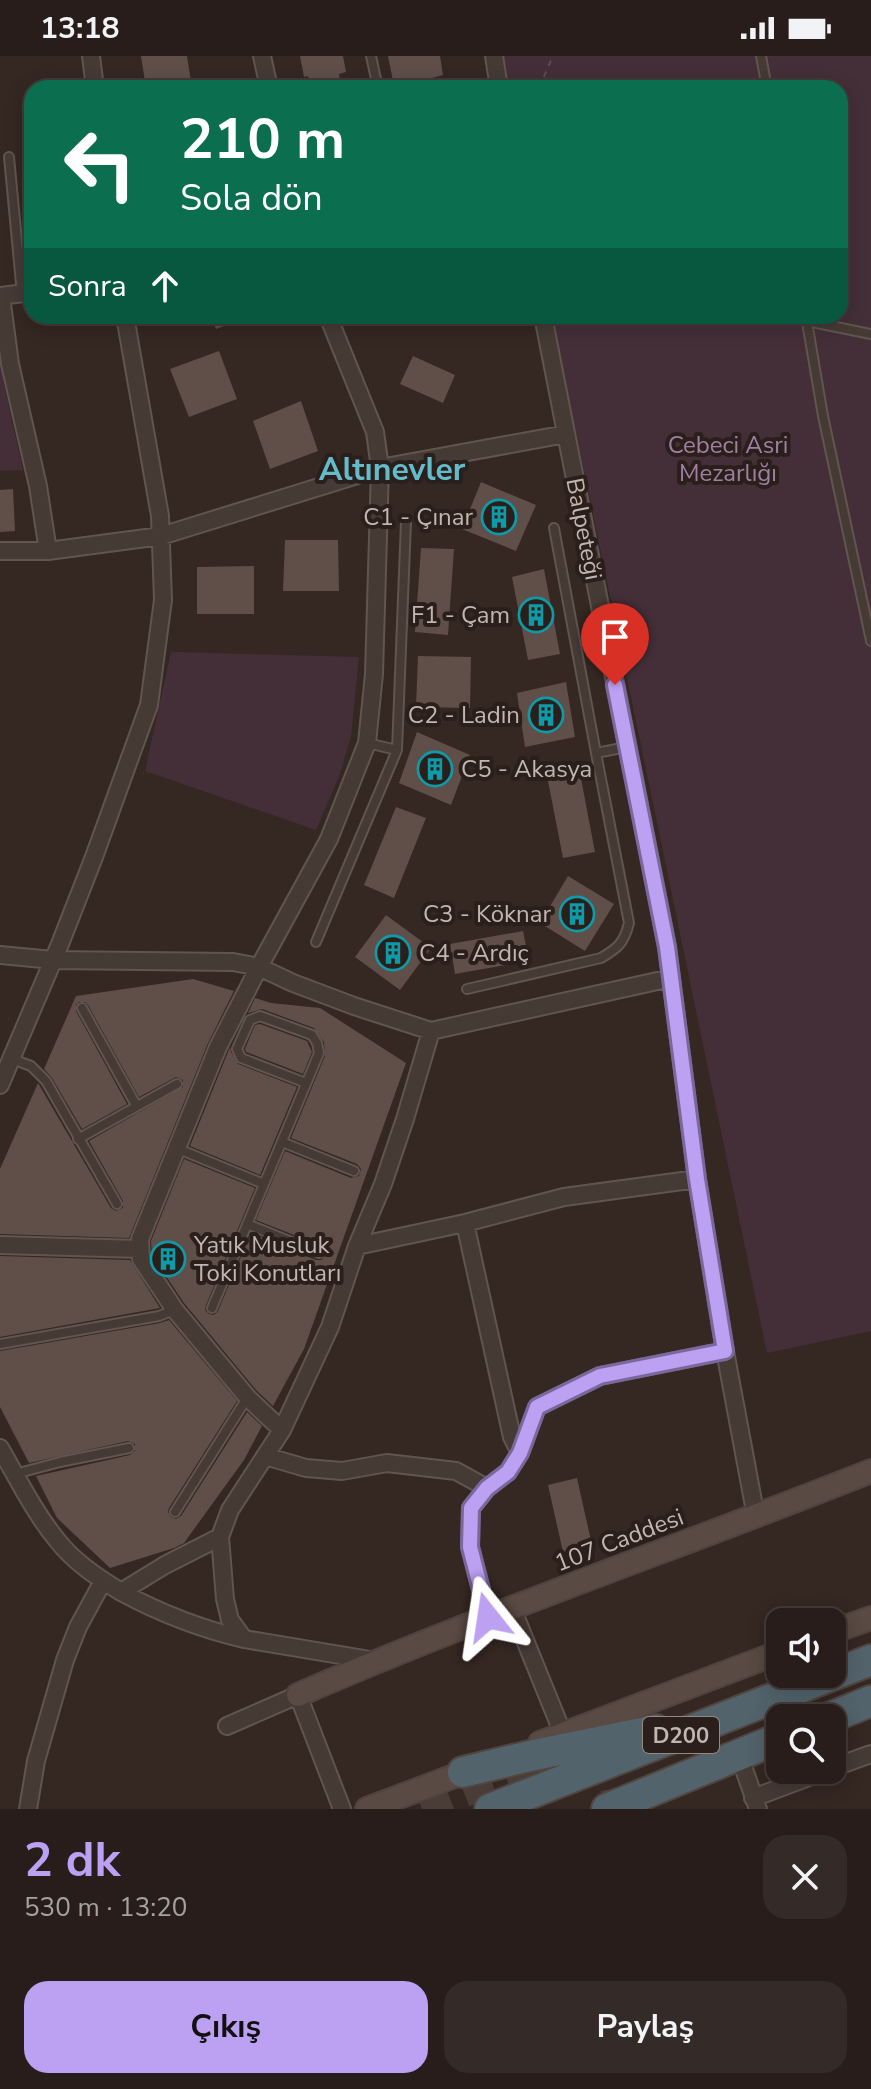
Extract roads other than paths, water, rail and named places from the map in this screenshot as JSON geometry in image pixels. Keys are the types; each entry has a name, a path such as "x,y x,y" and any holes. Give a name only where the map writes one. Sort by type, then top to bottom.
{"highway":[{"name":"D200","path":"490,1809 871,1660"},
{"path":"846,1711 871,1701"},
{"path":"463,1772 725,1718"},
{"path":"607,1809 766,1744"},
{"path":"658,1809 705,1769"}],"street":[{"path":"91,56 94,80"},
{"path":"262,56 267,80"},
{"path":"494,56 498,80"},
{"path":"24,293 1,296 10,364 38,486 48,551"},
{"path":"0,1085 94,857 149,705 163,600 160,516 126,324"},
{"path":"282,1430 248,1398 175,1310 141,1259 140,1239 218,1047 329,839 367,743 374,674 380,468 375,432 331,324"},
{"name":"Balpeteği","path":"545,324 671,978 697,1179 756,1517"},
{"path":"0,551 48,551 161,536 380,468 566,434"},
{"path":"0,955 53,960 233,962 259,967 293,983 431,1031 671,978"},
{"path":"244,1639 230,1620 225,1599 220,1537 230,1510 282,1430 330,1327 357,1246 383,1184 431,1031"},
{"path":"357,1246 465,1223 564,1197 697,1179"},
{"path":"465,1223 512,1437 520,1453"},
{"path":"0,1245 140,1249"},
{"path":"488,1617 470,1547 471,1508 487,1488 508,1472 520,1453 537,1407 600,1376 725,1351"},
{"path":"1,1452 57,1541 85,1569 121,1592 156,1611 218,1633 376,1661"},
{"path":"265,1456 306,1468 342,1471 387,1463 456,1471 487,1488"},
{"name":"107 Caddesi","path":"298,1695 488,1617 871,1471"},
{"path":"121,1592 220,1537"},
{"path":"28,1809 36,1761 65,1660 78,1627 103,1581"},
{"path":"512,1608 563,1734"},
{"path":"846,1627 871,1618"},
{"path":"367,1809 766,1657"},
{"path":"227,1726 298,1695 342,1809"},
{"path":"846,1763 871,1754"},
{"path":"739,1755 756,1804 798,1784"}],"lane":[{"path":"371,56 376,80"},
{"path":"761,56 766,80"},
{"path":"9,157 24,270"},
{"path":"808,324 823,416 871,641"},
{"path":"831,324 871,334"},
{"path":"316,942 397,750 406,522"},
{"path":"467,989 601,958 615,950 626,938 629,923 554,528"},
{"path":"367,743 397,750"},
{"path":"596,753 627,747"},
{"path":"82,1008 136,1105"},
{"path":"212,1308 319,1053 312,1035 260,1016 250,1020 237,1049 241,1058 306,1083"},
{"path":"11,1059 31,1066 46,1081 117,1204"},
{"path":"78,1139 177,1084"},
{"path":"282,1142 354,1171"},
{"path":"176,1148 264,1184"},
{"path":"247,1224 319,1253"},
{"path":"0,1344 159,1316 175,1310"},
{"path":"175,1512 248,1398"},
{"path":"15,1474 129,1448"}],"tunnel":[{"path":"422,1809 475,1788 589,1752 601,1757 610,1770 618,1809"}],"place":[{"name":"C1 - Çınar","path":"499,517"},
{"name":"F1 - Çam","path":"536,615"},
{"name":"C2 - Ladin","path":"546,715"},
{"name":"C5 - Akasya","path":"435,769"},
{"name":"C3 - Köknar","path":"577,914"},
{"name":"C4 - Ardıç","path":"393,953"},
{"name":"Yatık Musluk Toki Konutları","path":"168,1259"}],"district":[{"name":"Altınevler","path":"392,469"}],"park label":[{"name":"Cebeci Asri Mezarlığı","path":"728,459"}]}
